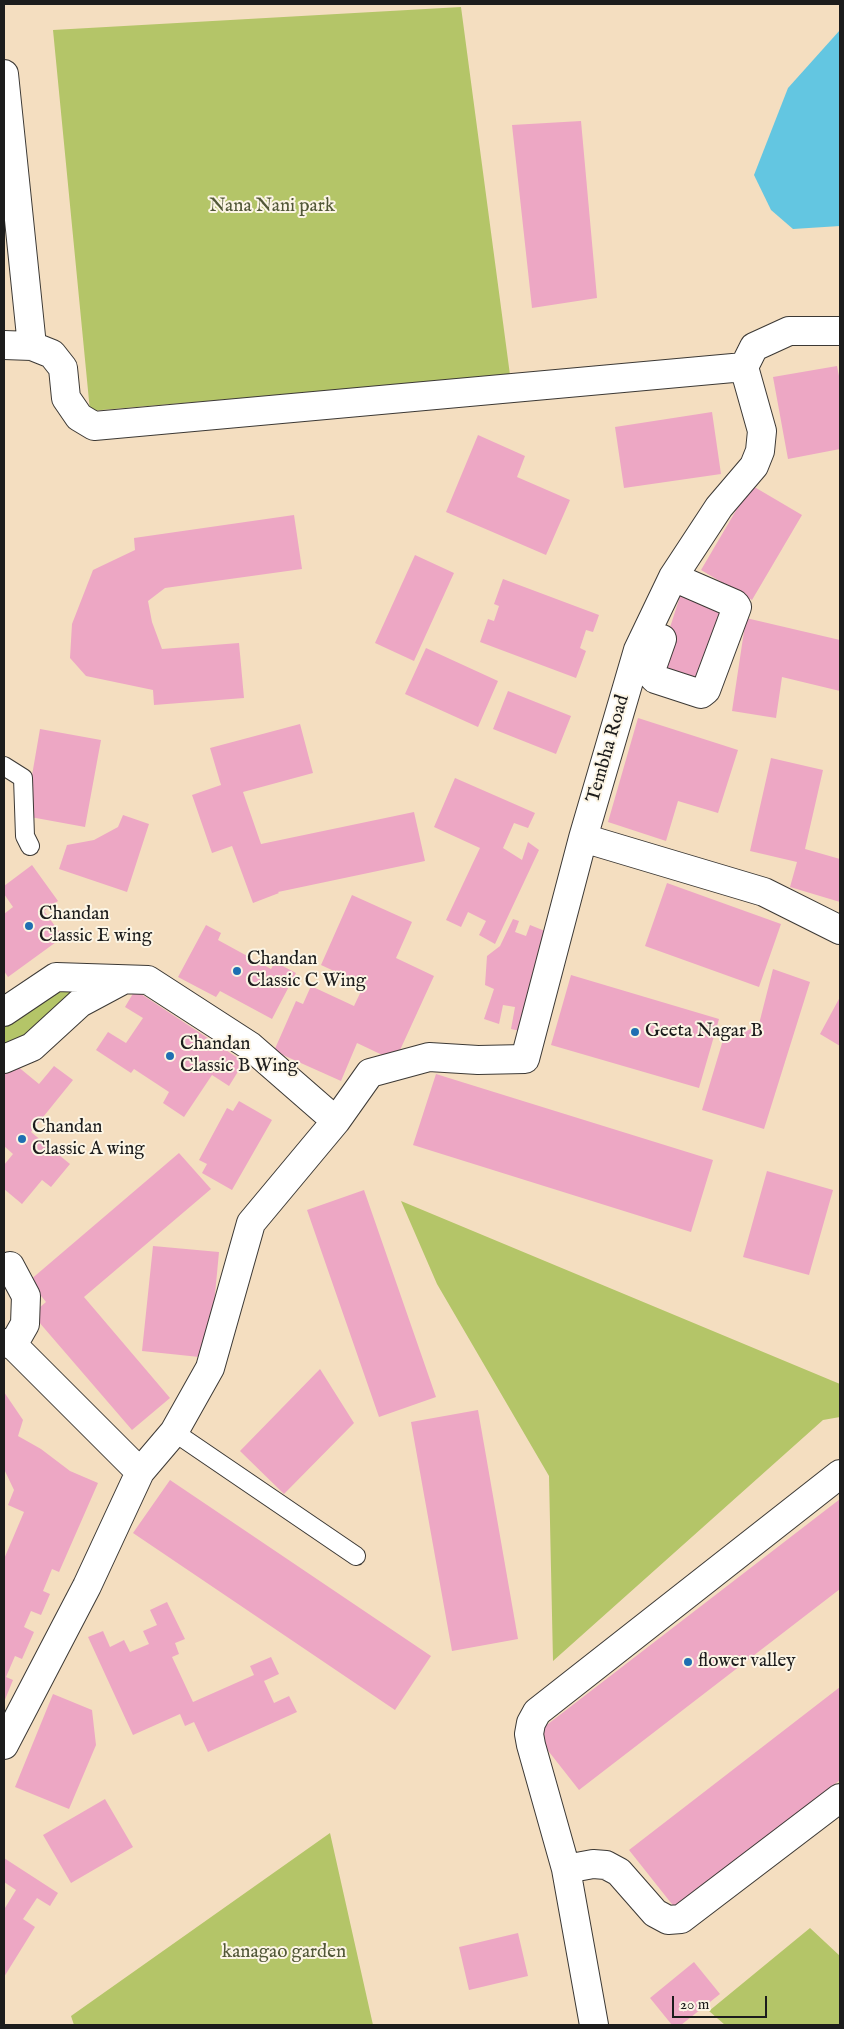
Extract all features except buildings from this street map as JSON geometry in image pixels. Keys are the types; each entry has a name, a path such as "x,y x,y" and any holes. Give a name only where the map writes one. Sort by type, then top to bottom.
{"street":[{"path":"4,77 32,346"},
{"path":"4,346 32,346 52,354 63,368 66,398 79,417 94,426 744,367 754,347 788,331 840,331"},
{"name":"Tembha Road","path":"336,1121 370,1073 429,1057 478,1060 525,1059 583,838 638,650 719,507 754,466 760,451 762,431 744,367"},
{"path":"583,838 764,892 840,930"},
{"path":"4,1012 56,977 148,980 250,1046 336,1121 251,1223 210,1368 174,1432 140,1472 87,1586 4,1745"},
{"path":"4,1059 32,1047 80,1003 126,978"},
{"path":"10,1266 26,1296 25,1324 8,1344 140,1472"},
{"path":"594,2025 566,1868 529,1734 531,1723 537,1712 840,1474"},
{"path":"566,1868 593,1864 606,1865 619,1872 655,1913 668,1920 681,1919 840,1798"}],"lane":[{"path":"4,766 23,778 25,836 30,846"},
{"path":"174,1432 356,1556"}],"green space":[{"name":"Nana Nani park","path":"461,7 510,375 90,411 53,30"},
{"path":"56,977 126,978 4,1059 4,1012"},
{"path":"401,1201 840,1384 840,1417 823,1420 553,1661 549,1476 437,1284"},
{"name":"kanagao garden","path":"330,1833 373,2025 74,2025 71,2016"},
{"path":"810,1928 840,1956 840,2025 725,2025 709,2011"}],"water":[{"path":"840,30 840,226 793,229 771,210 754,175 788,88"}],"place":[{"name":"Chandan Classic E wing","path":"29,926"},
{"name":"Chandan Classic C Wing","path":"237,971"},
{"name":"Geeta Nagar B","path":"635,1032"},
{"name":"Chandan Classic B Wing","path":"170,1056"},
{"name":"Chandan Classic A wing","path":"22,1139"},
{"name":"flower valley","path":"688,1662"}]}
